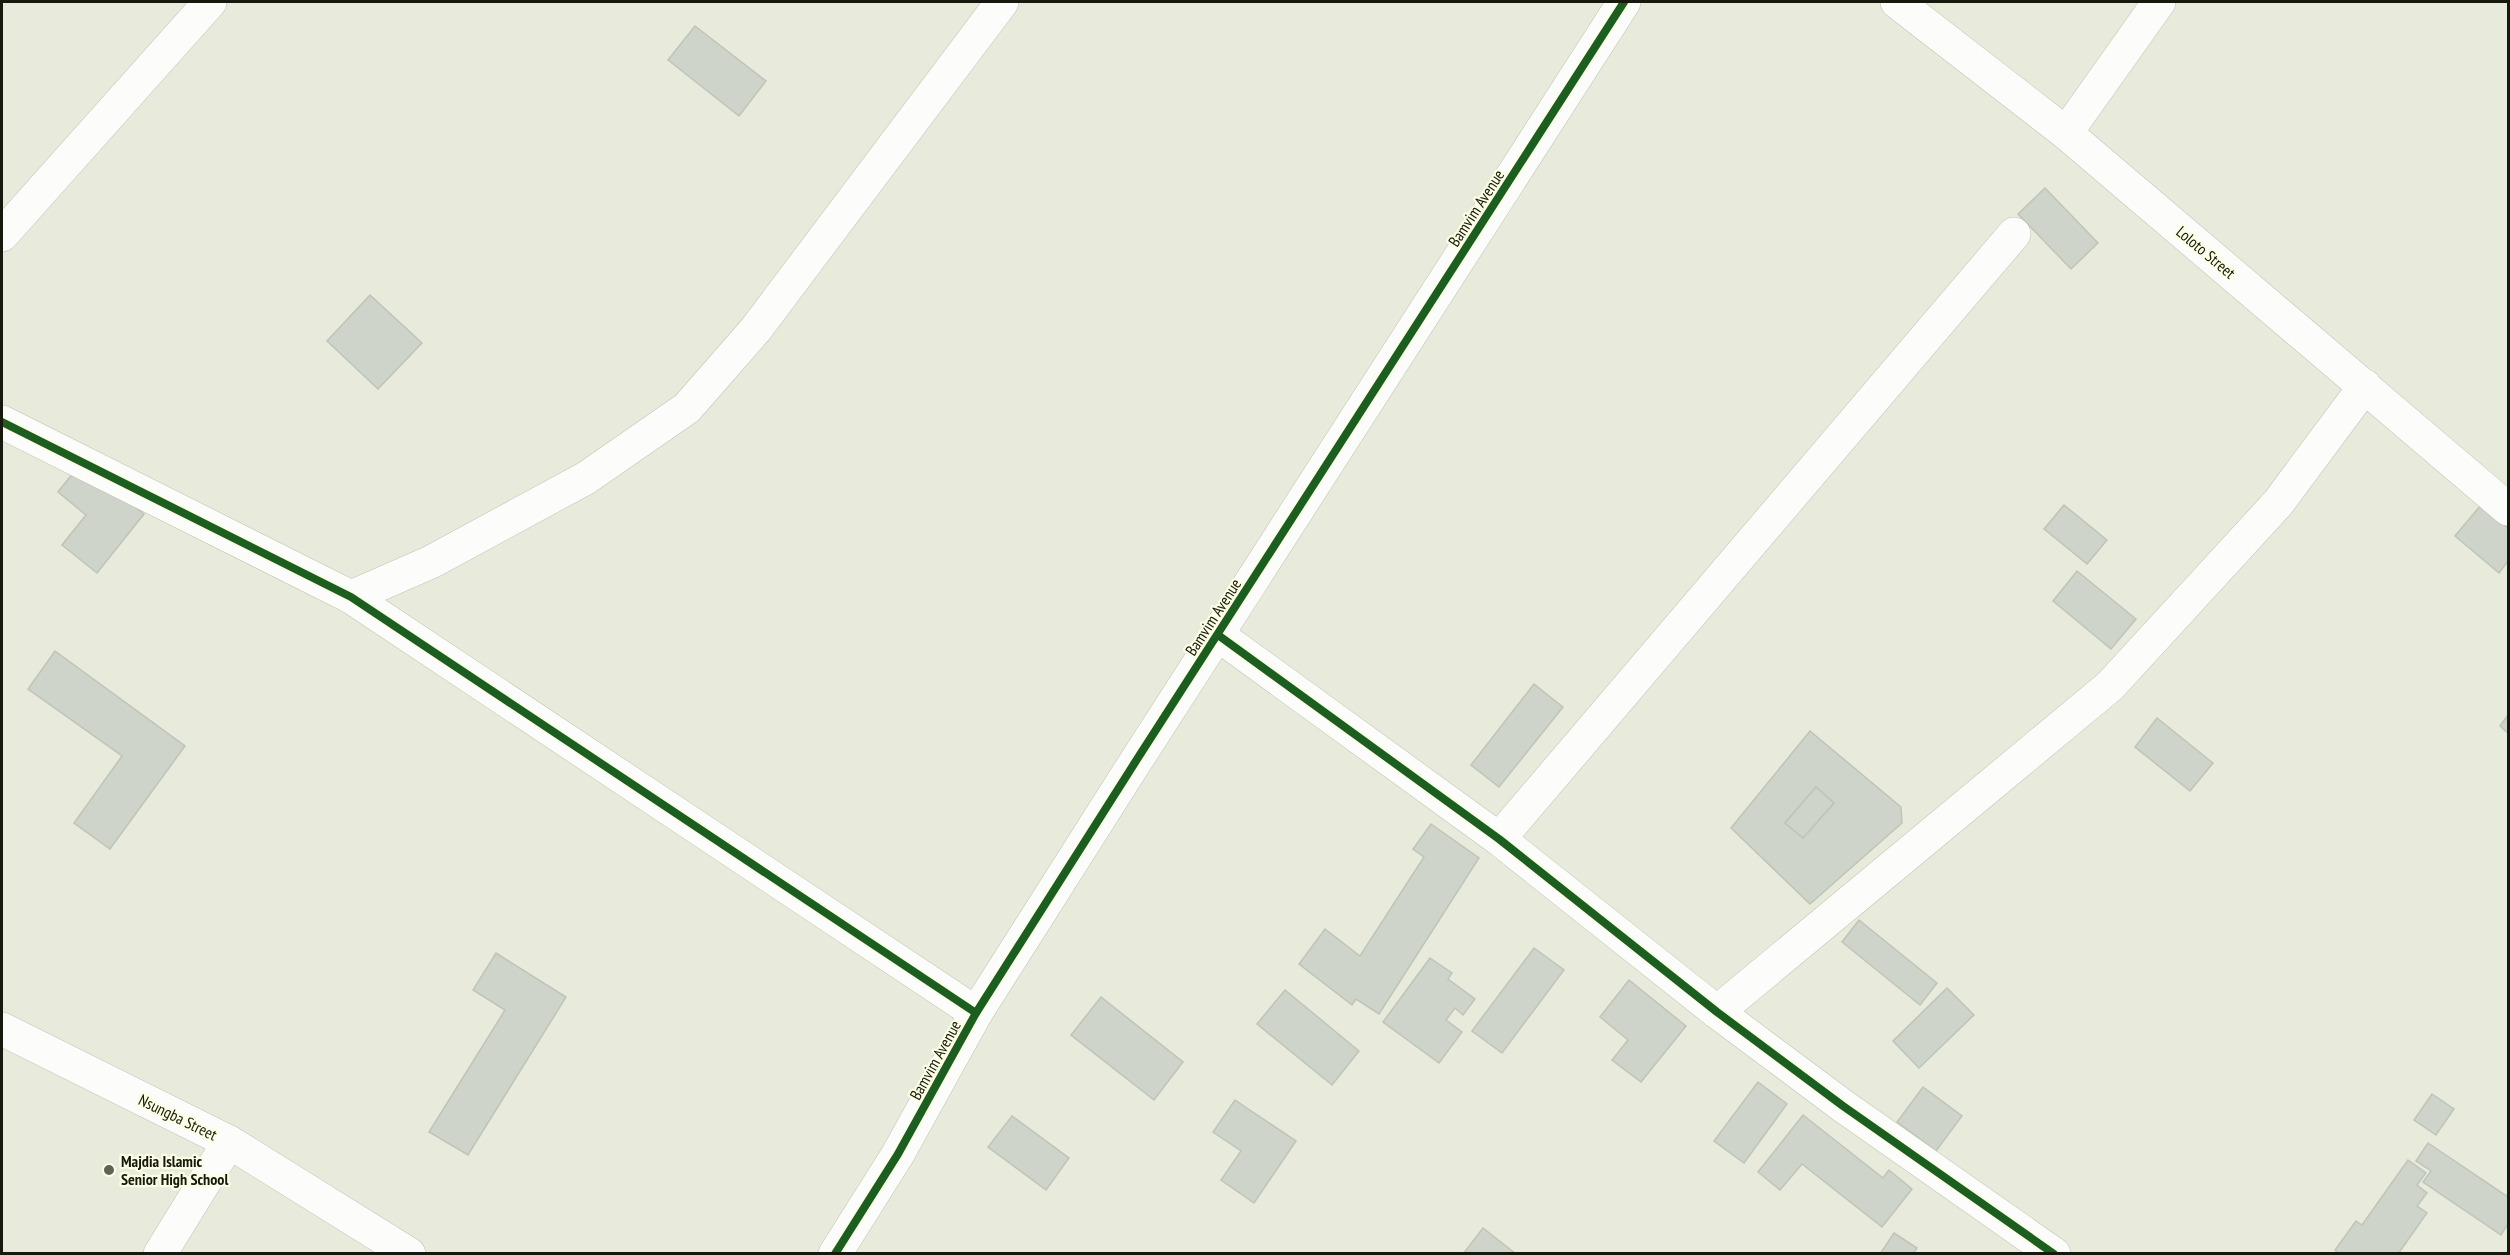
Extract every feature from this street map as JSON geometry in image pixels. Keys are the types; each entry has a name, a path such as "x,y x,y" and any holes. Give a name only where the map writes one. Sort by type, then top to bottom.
{"street":[{"path":"2,235 210,2"},
{"path":"351,597 431,562 586,478 687,408 756,329 1002,2"},
{"name":"Bamvim Avenue","path":"835,1254 898,1154 976,1013 1624,2"},
{"name":"Loloto Street","path":"1898,2 2066,133 2508,509"},
{"path":"2066,133 2159,2"},
{"path":"1499,839 2013,234"},
{"path":"1717,1012 2110,686 2278,503 2366,386"},
{"path":"2,422 351,597 976,1013"},
{"path":"1218,635 1499,839 1717,1012 1843,1106 2054,1254"},
{"name":"Nsungba Street","path":"2,1029 229,1142 409,1254"},
{"path":"160,1254 229,1142"}],"building":[{"path":"695,26 766,81 739,116 668,60"},
{"path":"2045,188 2098,243 2071,269 2018,214"},
{"path":"370,295 422,343 378,389 327,341"},
{"path":"81,463 144,514 97,573 62,545 86,515 58,492"},
{"path":"2064,505 2107,540 2087,564 2044,529"},
{"path":"2481,505 2508,528 2508,561 2499,573 2455,536"},
{"path":"2077,571 2136,619 2111,649 2053,601"},
{"path":"55,651 185,746 110,849 74,823 122,756 28,689"},
{"path":"1534,684 1563,707 1499,787 1471,765"},
{"path":"2508,715 2508,733 2500,726"},
{"path":"2157,718 2213,763 2190,791 2135,747"},
{"path":"1810,731 1901,807 1902,823 1810,904 1731,828","holes":["1816,787 1834,803 1803,838 1785,823"]},
{"path":"1816,787 1834,803 1803,838 1785,823"},
{"path":"1431,824 1479,858 1379,1014 1356,999 1352,1005 1299,964 1325,929 1360,956 1424,857 1413,849"},
{"path":"1859,920 1937,983 1920,1005 1842,942"},
{"path":"1534,948 1564,970 1502,1053 1472,1031"},
{"path":"496,953 566,997 468,1155 429,1132 505,1010 473,990"},
{"path":"1430,958 1452,973 1448,979 1475,999 1463,1015 1455,1008 1446,1020 1462,1032 1439,1063 1383,1022"},
{"path":"1629,980 1686,1026 1641,1082 1612,1060 1628,1040 1600,1017"},
{"path":"1947,988 1974,1015 1919,1068 1893,1041"},
{"path":"1285,990 1359,1051 1332,1085 1257,1024"},
{"path":"1101,997 1183,1062 1154,1100 1071,1035"},
{"path":"1758,1082 1787,1104 1744,1163 1714,1141"},
{"path":"1923,1087 1962,1116 1936,1151 1897,1122"},
{"path":"2432,1094 2454,1109 2436,1135 2414,1120"},
{"path":"1235,1100 1296,1141 1254,1203 1221,1180 1241,1151 1213,1132"},
{"path":"1803,1115 1883,1178 1889,1170 1912,1189 1882,1227 1802,1164 1780,1190 1758,1172"},
{"path":"1012,1116 1069,1158 1046,1190 988,1147"},
{"path":"2428,1143 2508,1197 2508,1224 2501,1235 2423,1182 2431,1171 2416,1161"},
{"path":"2408,1160 2426,1173 2417,1185 2427,1193 2417,1206 2427,1213 2398,1254 2340,1254 2335,1250 2356,1221 2362,1225"},
{"path":"1483,1228 1516,1254 1463,1254"},
{"path":"1894,1233 1917,1248 1913,1254 1880,1254"}],"cycle path":[{"path":"835,1254 898,1154 976,1013 1624,2"},
{"path":"2,422 351,597 976,1013"},
{"path":"1218,635 1499,839 1717,1012 1843,1106 2054,1254"}],"place":[{"name":"Majdia Islamic Senior High School","path":"109,1170"}]}
